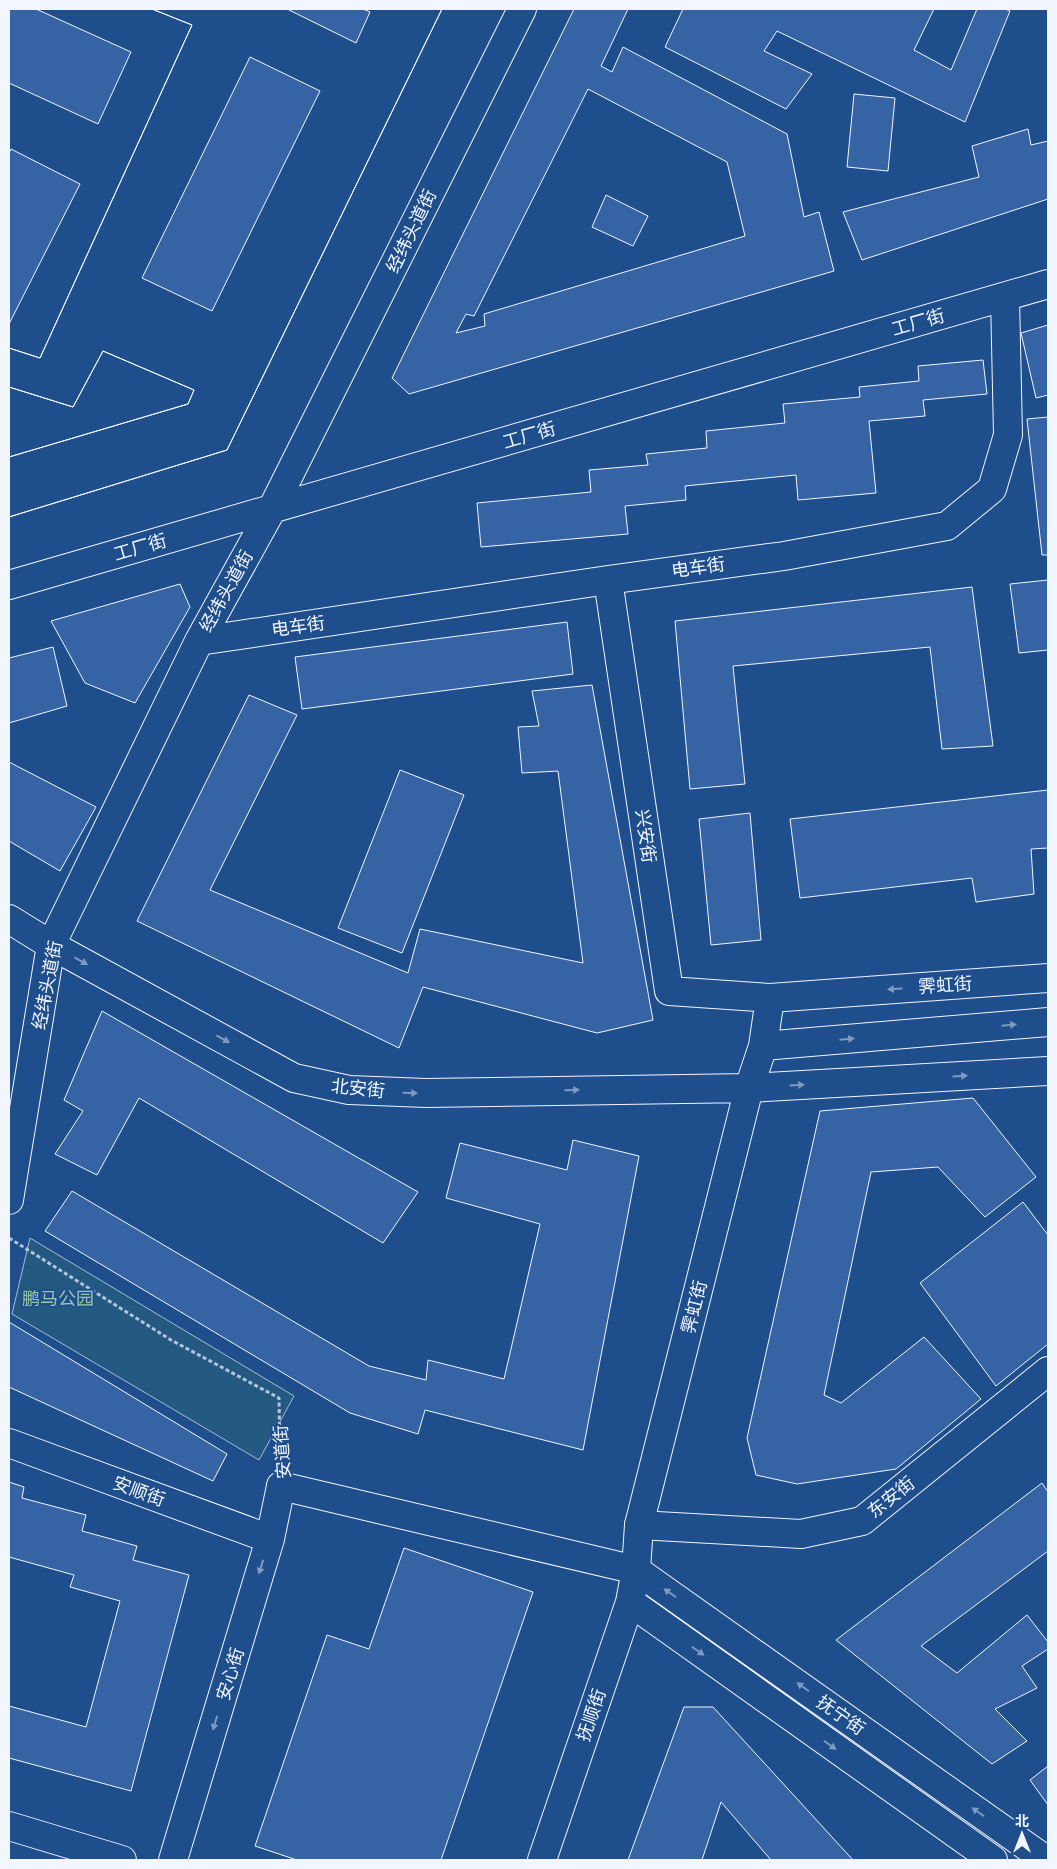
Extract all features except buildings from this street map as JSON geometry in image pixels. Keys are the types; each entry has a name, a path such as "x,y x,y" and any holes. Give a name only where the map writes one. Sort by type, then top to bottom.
{"street":[{"name":"经纬头道街","path":"9,1200 52,945 199,640 272,509 522,9"},
{"name":"工厂街","path":"9,585 1048,284"},
{"name":"电车街","path":"199,640 784,556 947,526 992,489 1008,435 1006,297"},
{"name":"兴安街","path":"608,580 668,991 770,998"},
{"name":"北安街","path":"9,919 52,945 294,1078 350,1090 426,1093 749,1088 1048,1071"},
{"name":"霁虹街","path":"636,1570 639,1525 749,1088 763,1046 770,998 1048,978"},
{"path":"763,1046 1048,1022"},
{"name":"东安街","path":"639,1525 801,1534 862,1521 1048,1371"},
{"name":"安顺街","path":"9,1443 270,1539"},
{"name":"安心街","path":"173,1860 270,1539 281,1486"},
{"name":"安道街","path":"281,1486 636,1570"},
{"name":"抚顺街","path":"542,1860 630,1602 636,1570"},
{"name":"抚宁街","path":"636,1570 1046,1860"},
{"name":"抚宁街","path":"630,1602 993,1860"},
{"path":"9,1826 122,1860"}],"path":[{"name":"安道街","path":"9,1238 171,1340 278,1398 281,1486"}],"green space":[{"name":"鹏马公园","path":"30,1238 294,1396 259,1460 12,1314"}]}
